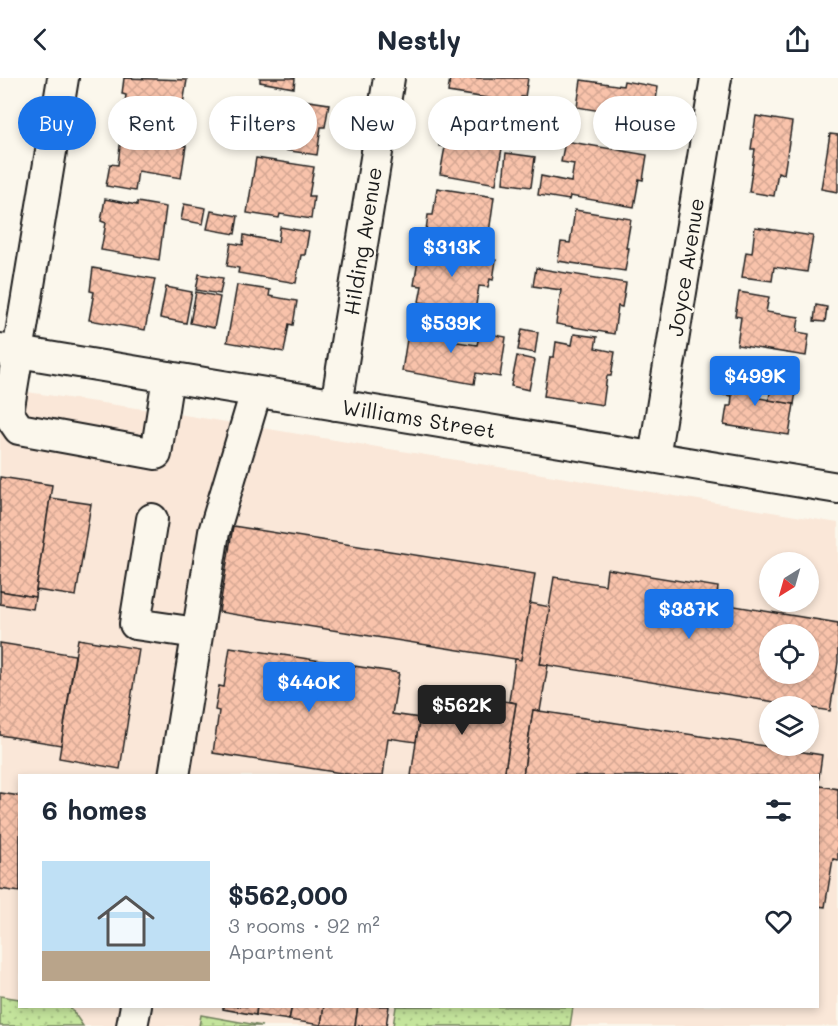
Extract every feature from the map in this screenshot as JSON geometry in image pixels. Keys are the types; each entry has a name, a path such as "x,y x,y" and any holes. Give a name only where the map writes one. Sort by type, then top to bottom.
{"street":[{"path":"63,78 9,350 8,413 19,429 156,454 168,377"},
{"name":"Hilding Avenue","path":"336,405 388,78"},
{"name":"Joyce Avenue","path":"654,457 716,78"},
{"name":"Williams Street","path":"9,350 838,488"},
{"path":"174,774 214,532 256,392"},
{"path":"152,519 135,624 197,633"},
{"path":"132,1026 136,1008"}],"shaded area":[{"path":"0,388 184,415 838,523 838,1026 0,1026"}],"green space":[{"path":"0,996 18,999 18,1008 71,1008 83,1026 0,1026"},
{"path":"396,1008 573,1008 570,1026 393,1026"},
{"path":"201,1015 262,1026 199,1026"}],"building":[{"path":"124,78 187,80 184,96 126,96 122,94"},
{"path":"260,78 295,78 294,88 260,82"},
{"path":"450,78 528,78 525,96 474,96 448,92"},
{"path":"581,80 623,86 624,81 658,87 657,96 593,96 593,110 581,108 581,96 579,96"},
{"path":"317,102 329,104 325,127 321,127 317,155 284,150 317,150"},
{"path":"756,116 792,122 784,174 778,172 774,196 749,192 755,149 751,149"},
{"path":"830,134 838,135 838,192 821,189"},
{"path":"581,144 593,146 593,150 618,150 647,155 643,180 639,179 634,207 570,196 569,200 538,195 541,176 571,182 574,164 561,162 563,150 581,150"},
{"path":"120,150 185,150 181,178 138,171 135,191 106,186 110,164 118,165"},
{"path":"444,150 502,150 496,184 440,174"},
{"path":"506,153 535,157 531,187 503,183"},
{"path":"256,158 314,167 309,196 314,196 311,219 280,214 279,218 247,213"},
{"path":"437,188 494,197 489,233 456,228 453,243 425,238 428,215 433,215"},
{"path":"105,199 166,207 159,260 101,250 106,223 101,221"},
{"path":"184,204 206,208 203,224 181,220"},
{"path":"575,210 631,219 625,271 558,261 561,242 570,243"},
{"path":"211,211 238,216 235,234 207,229"},
{"path":"280,227 309,232 305,255 301,255 296,283 238,273 239,268 227,266 231,243 243,245 244,235 278,242"},
{"path":"755,227 813,236 807,272 774,267 772,281 742,277 746,252 752,253"},
{"path":"420,248 496,260 493,280 490,279 488,287 479,286 475,311 419,302 422,286 414,285"},
{"path":"93,268 155,279 145,330 89,320 94,292 90,291"},
{"path":"536,268 626,283 622,307 618,306 614,334 556,324 561,290 533,286"},
{"path":"199,274 223,278 220,294 196,290"},
{"path":"237,285 270,290 269,296 297,301 293,325 289,324 284,352 227,342"},
{"path":"166,287 192,292 186,323 160,318"},
{"path":"196,292 220,297 214,328 190,323"},
{"path":"739,292 769,297 766,312 799,317 797,332 809,334 806,356 737,345 741,317 735,316"},
{"path":"816,305 827,307 825,322 814,321"},
{"path":"410,320 453,327 451,341 477,345 480,332 506,337 500,377 476,373 474,384 402,371"},
{"path":"522,329 538,332 535,353 518,350"},
{"path":"574,334 597,337 595,348 615,352 611,376 607,376 603,405 544,396 550,357 554,357 556,342 572,345"},
{"path":"517,356 535,360 529,390 511,386"},
{"path":"728,371 756,376 753,397 794,404 789,435 724,425 727,406 731,406 732,396 724,395"},
{"path":"772,376 798,379 794,404 769,400"},
{"path":"0,477 52,485 35,597 0,591"},
{"path":"50,498 91,504 76,596 36,590"},
{"path":"233,526 535,574 521,660 219,612"},
{"path":"607,569 718,587 716,603 759,610 759,612 838,623 838,662 830,711 819,709 819,696 759,696 759,699 540,664 554,577 605,585"},
{"path":"0,591 35,597 33,609 0,604"},
{"path":"530,603 550,607 540,664 548,665 540,711 533,710 523,774 504,774 516,703 509,701 515,659 521,660"},
{"path":"78,639 139,649 120,769 59,758"},
{"path":"0,643 75,655 61,745 0,735"},
{"path":"230,647 399,673 392,714 420,718 416,742 388,738 383,774 347,774 213,753 219,711 215,710 219,686 224,687"},
{"path":"424,688 516,703 504,774 411,774"},
{"path":"533,710 759,745 759,756 822,755 819,777 819,774 523,774"},
{"path":"820,786 838,789 838,860 833,859 825,907 819,906"},
{"path":"0,793 18,796 18,892 0,889"},
{"path":"223,1008 257,1008 256,1015"},
{"path":"257,1008 292,1008 289,1020 256,1015"},
{"path":"292,1008 324,1008 321,1025 289,1020"},
{"path":"324,1008 358,1008 355,1026 321,1025"},
{"path":"358,1008 389,1008 386,1026 355,1026"}]}
